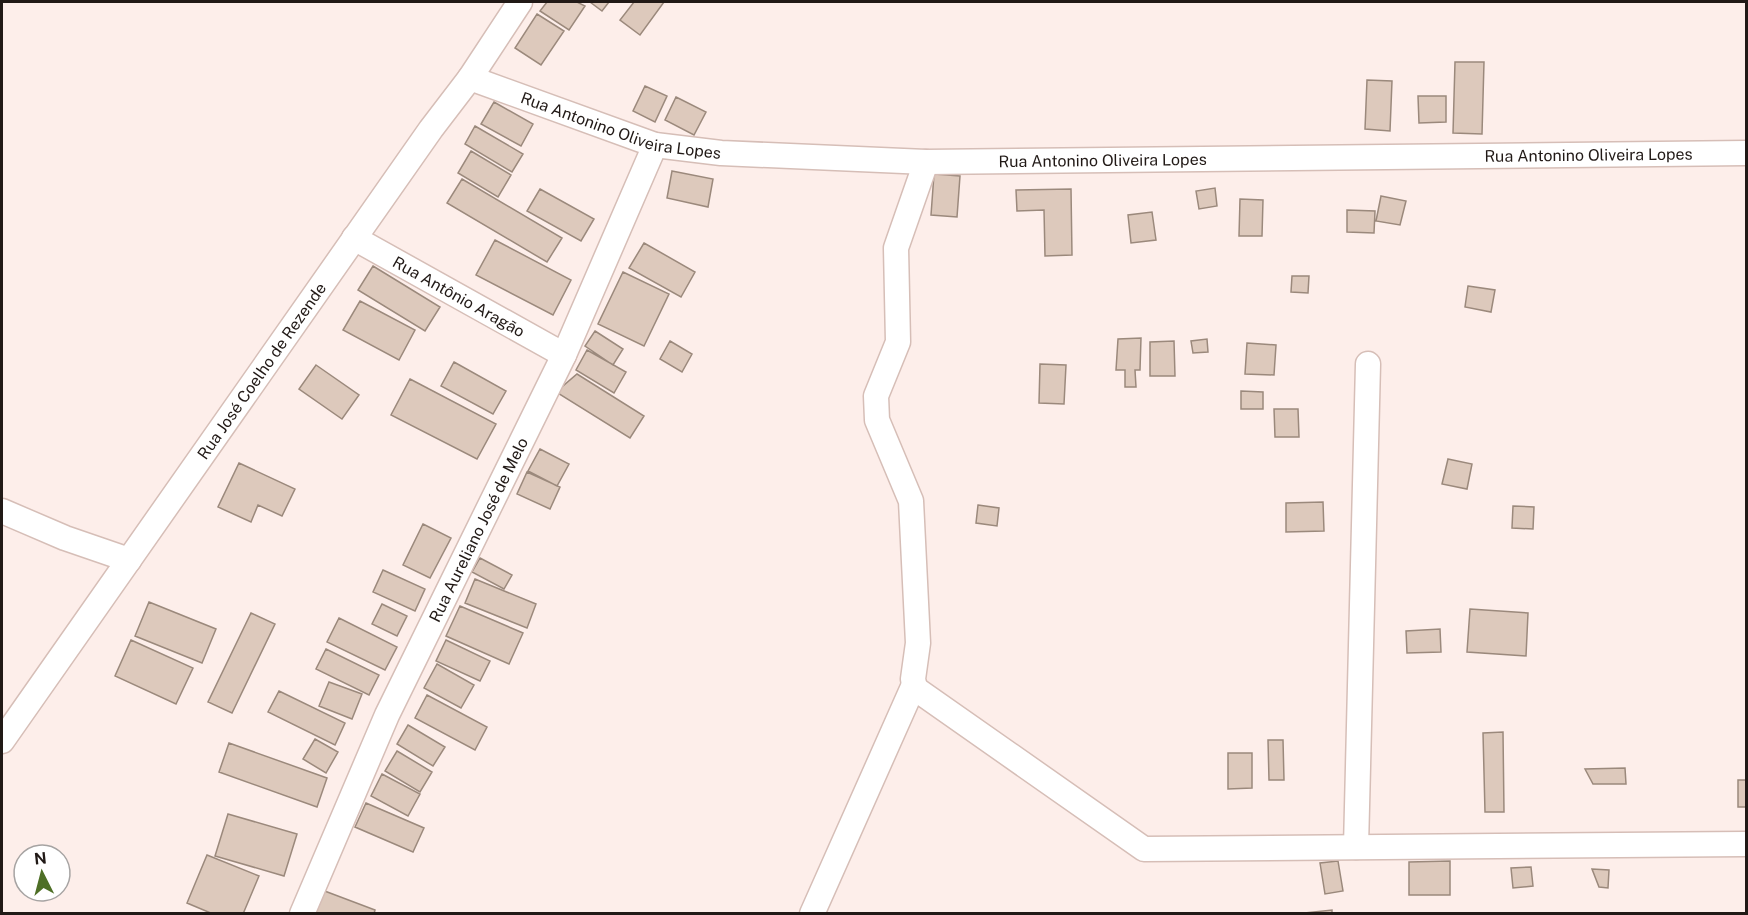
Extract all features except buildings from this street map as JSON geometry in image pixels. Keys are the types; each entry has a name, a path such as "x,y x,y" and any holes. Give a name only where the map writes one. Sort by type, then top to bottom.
{"street":[{"name":"Rua José Coelho de Rezende","path":"2,741 354,238 470,78 520,2"},
{"name":"Rua Antonino Oliveira Lopes","path":"470,78 655,145 721,153 926,162 1746,153"},
{"name":"Rua Aureliano José de Melo","path":"302,914 387,715 564,355 655,145"},
{"path":"812,914 914,690 918,643 911,501 877,420 876,396 898,342 896,248 926,162"},
{"name":"Rua Antônio Aragão","path":"354,238 564,355"},
{"path":"1356,847 1368,364"},
{"path":"2,512 65,538 129,560"},
{"path":"914,690 1144,849 1746,844"}]}
